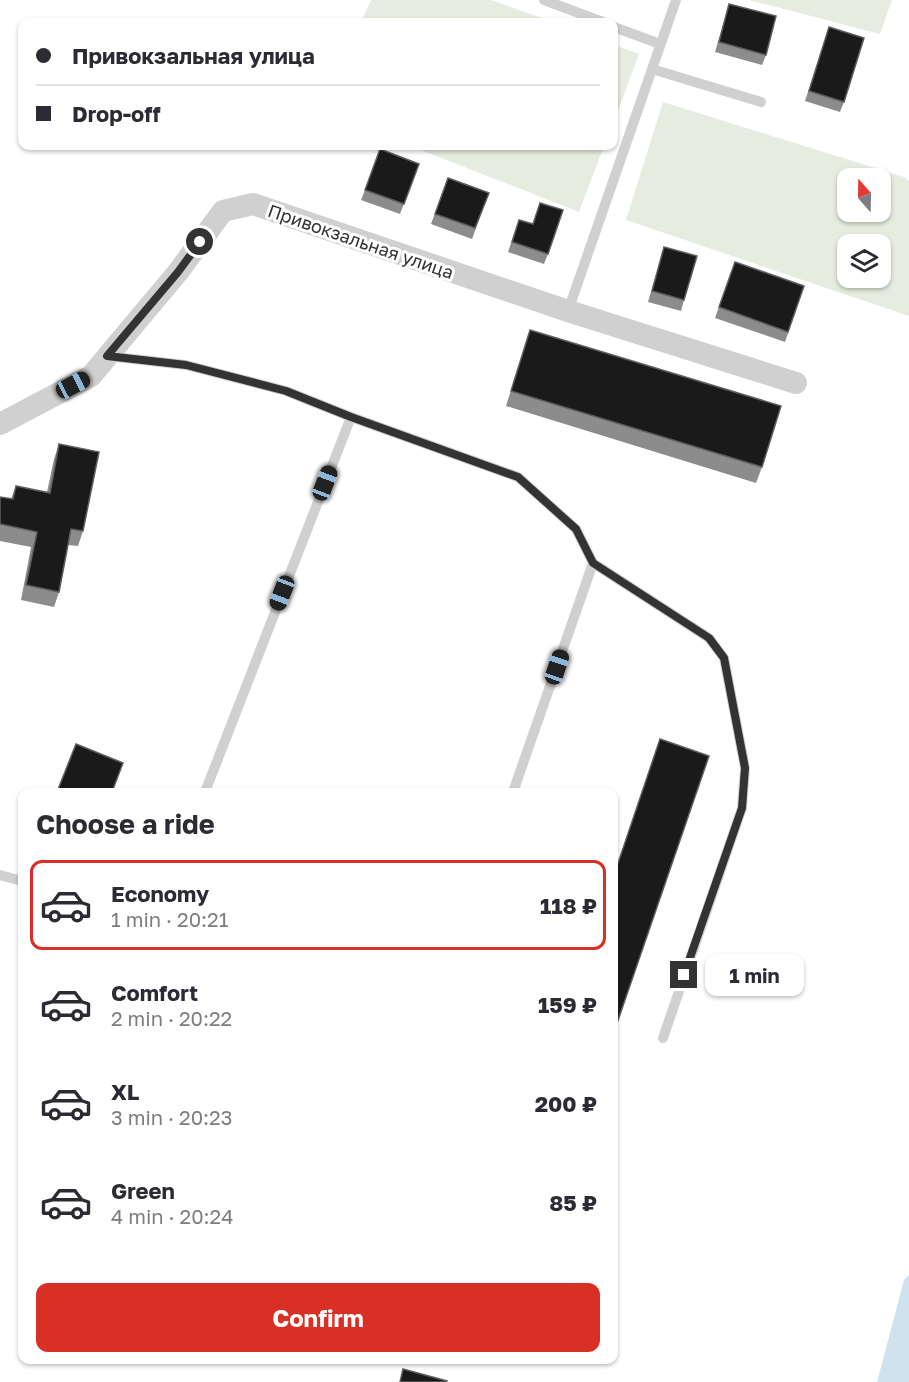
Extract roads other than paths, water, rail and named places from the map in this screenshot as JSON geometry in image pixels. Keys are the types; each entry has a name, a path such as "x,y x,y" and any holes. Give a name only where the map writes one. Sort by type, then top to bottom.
{"street":[{"name":"Привокзальная улица","path":"0,424 91,376 178,272 223,212 253,204 568,311 796,383"}],"lane":[{"path":"544,0 592,18"},
{"path":"568,311 676,0"},
{"path":"618,28 660,44"},
{"path":"652,69 761,102"},
{"path":"107,356 186,365 286,391 518,477 576,529 593,563 709,638 724,658 745,768 742,808 663,1038"},
{"path":"207,788 351,417"},
{"path":"514,788 593,563"},
{"path":"0,875 18,880"}],"water":[{"path":"909,1275 909,1382 877,1382 904,1280"}]}
